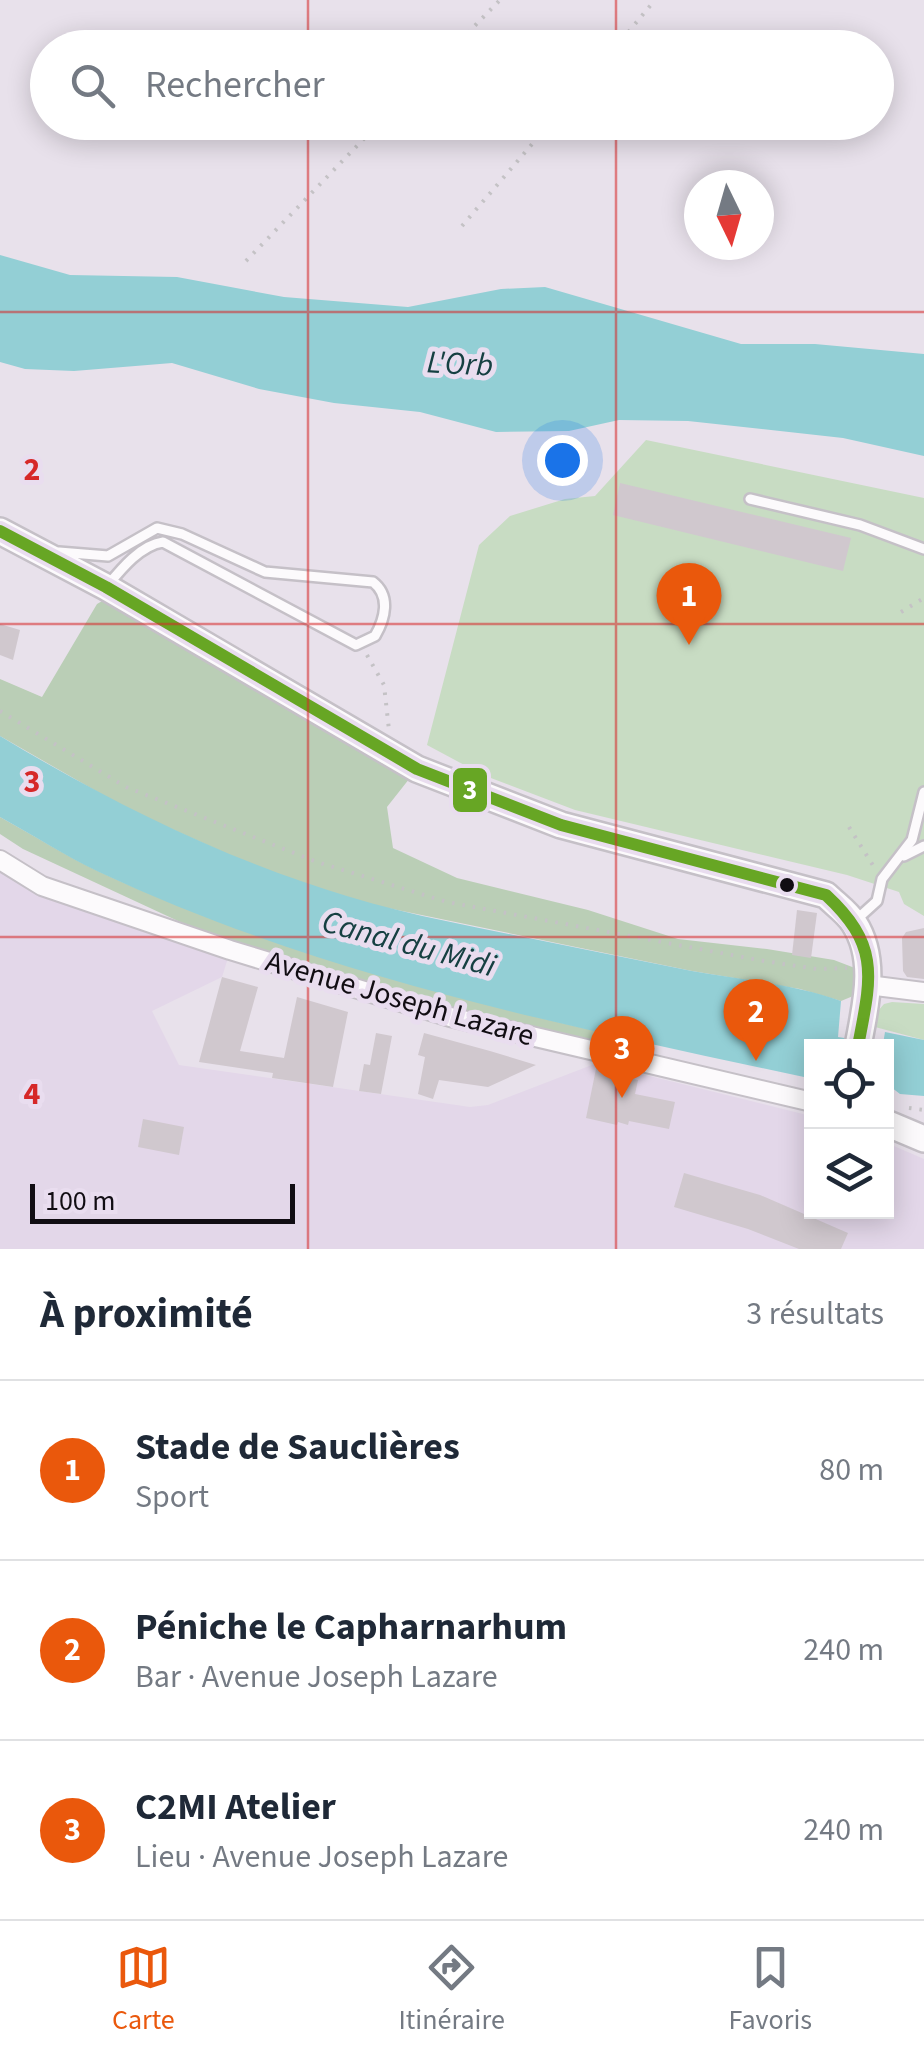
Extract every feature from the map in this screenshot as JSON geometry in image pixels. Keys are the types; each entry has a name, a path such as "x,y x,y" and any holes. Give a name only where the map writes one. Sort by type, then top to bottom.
{"main road":[{"path":"0,531 106,587 416,769 561,825 826,895 853,921 865,946 858,1039"},
{"path":"894,1126 924,1139"}],"street":[{"name":"Avenue Joseph Lazare","path":"0,860 42,886 230,950 450,1017 804,1100"},
{"path":"862,986 924,992"}],"lane":[{"path":"750,499 860,525 924,549"},
{"path":"28,548 87,557 108,556 158,528 182,534 266,572 373,582 381,588 385,601 375,636 356,646 163,542 152,544 106,587"},
{"path":"853,921 877,901 882,879 912,840 924,792"},
{"path":"902,857 924,846"}],"path":[{"path":"471,30 500,0"},
{"path":"630,30 655,0"},
{"path":"246,261 363,140"},
{"path":"462,226 535,140"},
{"path":"901,612 924,598"},
{"path":"362,644 384,686 391,727 382,749"},
{"path":"0,711 126,787 316,862 447,902 817,969 862,986"},
{"path":"849,828 882,879"}],"shaded area":[{"path":"0,868 41,892 84,910 228,958 222,977 152,1011 179,1065 470,1107 488,1105 597,1063 804,1114 804,1219 894,1219 894,1146 924,1159 924,1249 0,1249"}],"green space":[{"path":"646,440 924,498 924,916 904,904 899,892 847,875 575,810 483,775 427,745 479,545 510,516 565,499 595,496"},
{"path":"116,593 417,769 387,807 393,848 457,878 588,910 678,939 834,960 860,970 858,994 841,1001 800,989 692,971 373,905 268,872 129,810 0,736 0,679 42,697 97,604"},
{"path":"0,817 100,872 224,923 415,985 610,1034 619,1043 608,1049 476,1018 206,934 23,849 0,834"},
{"path":"884,1004 924,1004 924,1040 875,1027 871,1019"}],"water":[{"name":"L'Orb","path":"0,255 70,275 177,277 284,297 408,307 501,289 545,287 741,344 815,344 924,354 924,456 843,438 688,421 619,420 569,431 496,432 420,412 334,403 259,389 172,363 74,371 25,369 0,362"},
{"name":"Canal du Midi","path":"0,736 160,823 271,871 446,921 823,995 841,1001 838,1037 851,1039 804,1039 804,1077 445,994 269,941 183,909 86,866 0,817"},
{"path":"885,1032 924,1040 924,1096 900,1094 894,1089 894,1039 884,1039"}],"building":[{"path":"620,483 851,538 843,571 613,515"},
{"path":"0,624 20,630 13,660 0,655"},
{"path":"797,910 817,913 811,958 792,955"},
{"path":"924,928 924,979 907,977 903,971 902,938 906,932"},
{"path":"222,977 258,987 240,1051 284,1058 297,997 348,1012 333,1087 199,1062"},
{"path":"376,1033 392,1036 381,1094 359,1091 364,1064 370,1065"},
{"path":"424,1033 536,1065 488,1087 439,1080 433,1099 418,1094 425,1057 418,1055"},
{"path":"597,1064 629,1072 627,1078 638,1080 635,1094 675,1102 669,1129 586,1118"},
{"path":"143,1119 184,1127 179,1155 138,1147"},
{"path":"684,1173 760,1195 804,1214 804,1219 816,1219 848,1233 841,1249 799,1249 674,1207"}],"transit line":[{"name":"3","path":"0,531 106,587 417,769 561,825 826,895 844,913 864,947 868,982 859,1039"}],"place":[{"name":"Stade de Sauclières","path":"689,645"},
{"name":"Péniche le Capharnarhum","path":"756,1061"},
{"name":"C2MI Atelier","path":"622,1098"}]}
